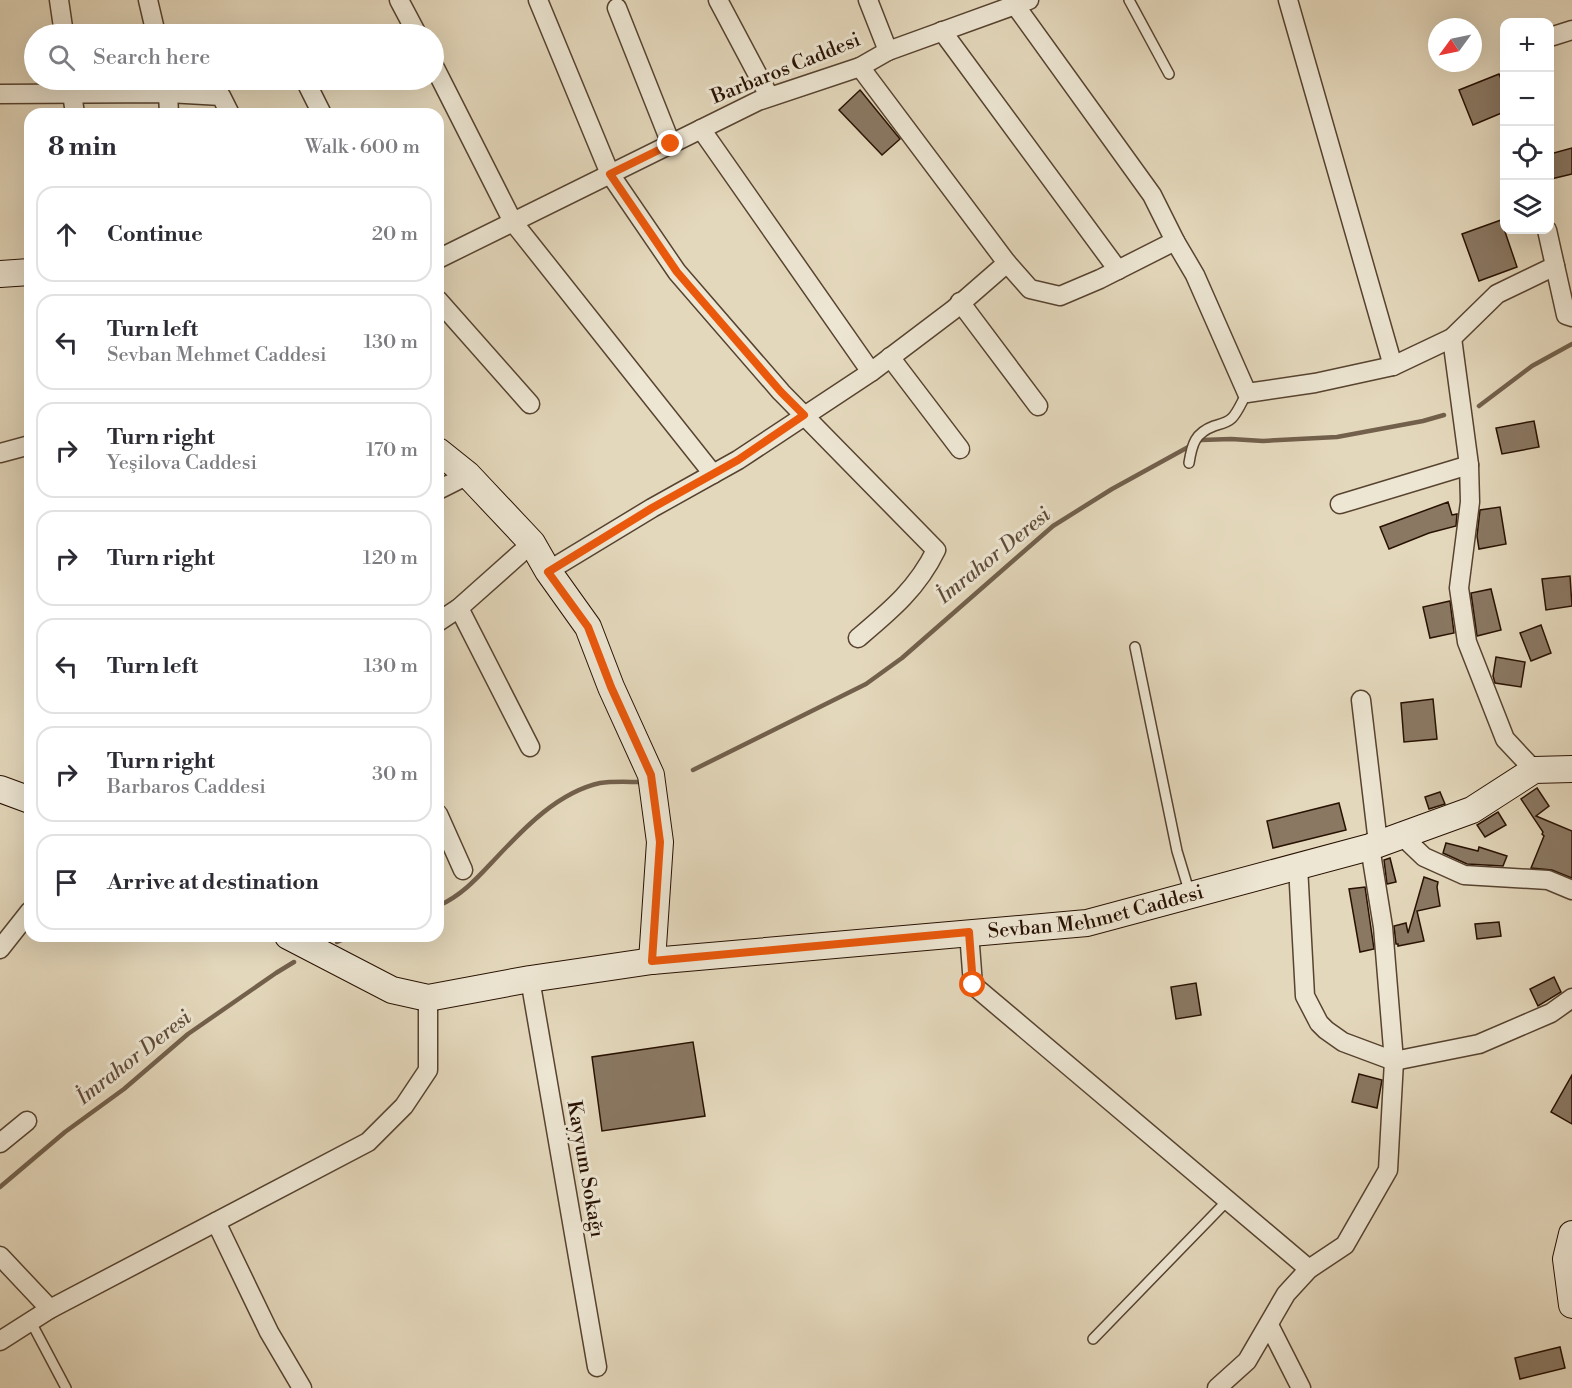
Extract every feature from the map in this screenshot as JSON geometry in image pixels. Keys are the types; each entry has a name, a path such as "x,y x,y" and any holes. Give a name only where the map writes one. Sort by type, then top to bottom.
{"main road":[{"path":"0,274 24,272"},
{"path":"444,456 468,475 532,543 548,572 588,627 611,687 651,775 660,842 652,961"},
{"path":"1534,770 1572,769"},
{"name":"Sevban Mehmet Caddesi","path":"300,942 392,990 428,998 530,979 652,961 1087,923 1383,842 1473,810 1534,770"},
{"path":"0,789 24,798"},
{"path":"1572,1234 1566,1259 1572,1305"}],"street":[{"path":"59,0 63,24"},
{"path":"148,0 154,24"},
{"path":"399,0 412,24"},
{"path":"538,0 610,174 677,272 781,392 936,550 929,564 904,598 858,638"},
{"path":"718,0 769,96"},
{"path":"868,0 888,51"},
{"path":"1288,0 1393,366"},
{"path":"1022,2 1152,195 1175,241 1196,275 1247,393 1315,383 1393,366 1452,338 1497,294 1555,266"},
{"name":"Barbaros Caddesi","path":"444,256 769,96 860,67 888,51 1022,2"},
{"path":"617,8 671,144"},
{"path":"1554,36 1572,30"},
{"path":"942,31 1118,270"},
{"path":"860,67 1007,263 1030,289 1060,296 1175,241"},
{"path":"444,86 513,222 713,474"},
{"path":"0,94 41,90"},
{"path":"71,90 74,108"},
{"path":"167,90 169,108"},
{"path":"189,90 221,96 227,108"},
{"path":"310,90 319,108"},
{"path":"701,129 871,372"},
{"path":"1548,234 1566,315 1572,317"},
{"path":"548,572 652,508 738,460 871,372 953,310 1007,263"},
{"path":"960,302 1038,406"},
{"path":"444,307 530,404"},
{"path":"1452,338 1469,465 1470,502 1459,588 1467,642 1505,739 1534,770"},
{"path":"890,357 960,449"},
{"path":"0,453 24,447"},
{"path":"1340,504 1469,465"},
{"path":"444,487 468,475"},
{"path":"444,618 459,608 532,543"},
{"path":"459,608 530,747"},
{"path":"1217,1388 1247,1361 1286,1294 1309,1269 1346,1245 1388,1170 1394,1061 1383,927 1383,842 1361,700"},
{"path":"444,827 463,870"},
{"path":"1383,842 1464,875 1548,880 1572,890"},
{"path":"1298,866 1305,996 1318,1023 1334,1037 1394,1061 1479,1044 1551,1013 1572,998"},
{"path":"0,949 24,918"},
{"path":"969,932 973,985 1309,1269"},
{"name":"Kayyum Sokağı","path":"530,979 597,1367"},
{"path":"0,1341 50,1309 368,1142 404,1106 428,1070 428,998"},
{"path":"0,1143 27,1121"},
{"path":"216,1222 269,1332 302,1388"},
{"path":"0,1256 50,1309"},
{"path":"1269,1324 1301,1388"}],"lane":[{"path":"1130,0 1169,74"},
{"path":"1189,463 1194,440 1205,430 1230,420 1247,393"},
{"path":"1136,647 1177,851 1191,895"},
{"path":"1093,1339 1228,1200"},
{"path":"31,1322 66,1388"}],"building":[{"path":"1499,74 1500,114 1473,125 1459,90"},
{"path":"860,90 900,139 882,155 839,110"},
{"path":"1572,148 1572,174 1554,178 1554,153"},
{"path":"1500,220 1500,234 1506,234 1517,267 1479,281 1462,234"},
{"path":"1534,421 1539,447 1502,454 1496,428"},
{"path":"1448,502 1452,515 1457,514 1456,526 1429,533 1389,549 1380,527"},
{"path":"1500,507 1506,544 1479,549 1477,536 1480,510"},
{"path":"1570,576 1572,606 1546,610 1542,579"},
{"path":"1491,589 1501,630 1477,636 1471,593"},
{"path":"1450,601 1454,633 1430,638 1423,607"},
{"path":"1541,625 1551,653 1531,661 1520,633"},
{"path":"1496,657 1525,662 1521,687 1495,683 1493,676"},
{"path":"1433,699 1437,739 1404,742 1401,703"},
{"path":"1537,788 1549,806 1536,816 1572,831 1572,878 1552,870 1531,868 1544,836 1521,799"},
{"path":"1440,792 1445,804 1429,809 1425,797"},
{"path":"1339,803 1346,830 1273,848 1267,821"},
{"path":"1498,812 1506,825 1485,837 1477,825"},
{"path":"1446,843 1478,851 1479,847 1507,856 1503,866 1467,864 1443,853"},
{"path":"1390,858 1396,882 1387,884 1384,860"},
{"path":"1424,877 1438,882 1440,906 1417,911 1424,941 1398,946 1394,926 1406,923 1408,933"},
{"path":"1365,887 1374,949 1360,952 1349,889"},
{"path":"1499,922 1501,936 1477,939 1475,924"},
{"path":"1554,977 1561,992 1538,1006 1530,989"},
{"path":"1196,983 1201,1015 1176,1019 1171,987"},
{"path":"693,1042 705,1116 602,1131 592,1057"},
{"path":"1359,1074 1382,1080 1377,1108 1352,1102"},
{"path":"1572,1075 1572,1124 1551,1112"},
{"path":"1560,1347 1565,1368 1520,1379 1515,1358"}],"waterway":[{"name":"İmrahor Deresi","path":"1479,406 1532,366 1572,344"},
{"name":"İmrahor Deresi","path":"693,770 866,684 902,658 1053,526 1112,489 1201,440 1263,441 1337,437 1444,415"},
{"name":"İmrahor Deresi","path":"444,903 470,884 519,834 557,802 600,783 641,782"},
{"name":"İmrahor Deresi","path":"0,1187 65,1132 124,1089 188,1034 294,962"}],"route":[{"path":"671,144 610,174 677,272 781,392 804,415 738,460 652,508 548,572 588,627 611,687 651,775 660,842 652,961 969,932 973,985"}]}
